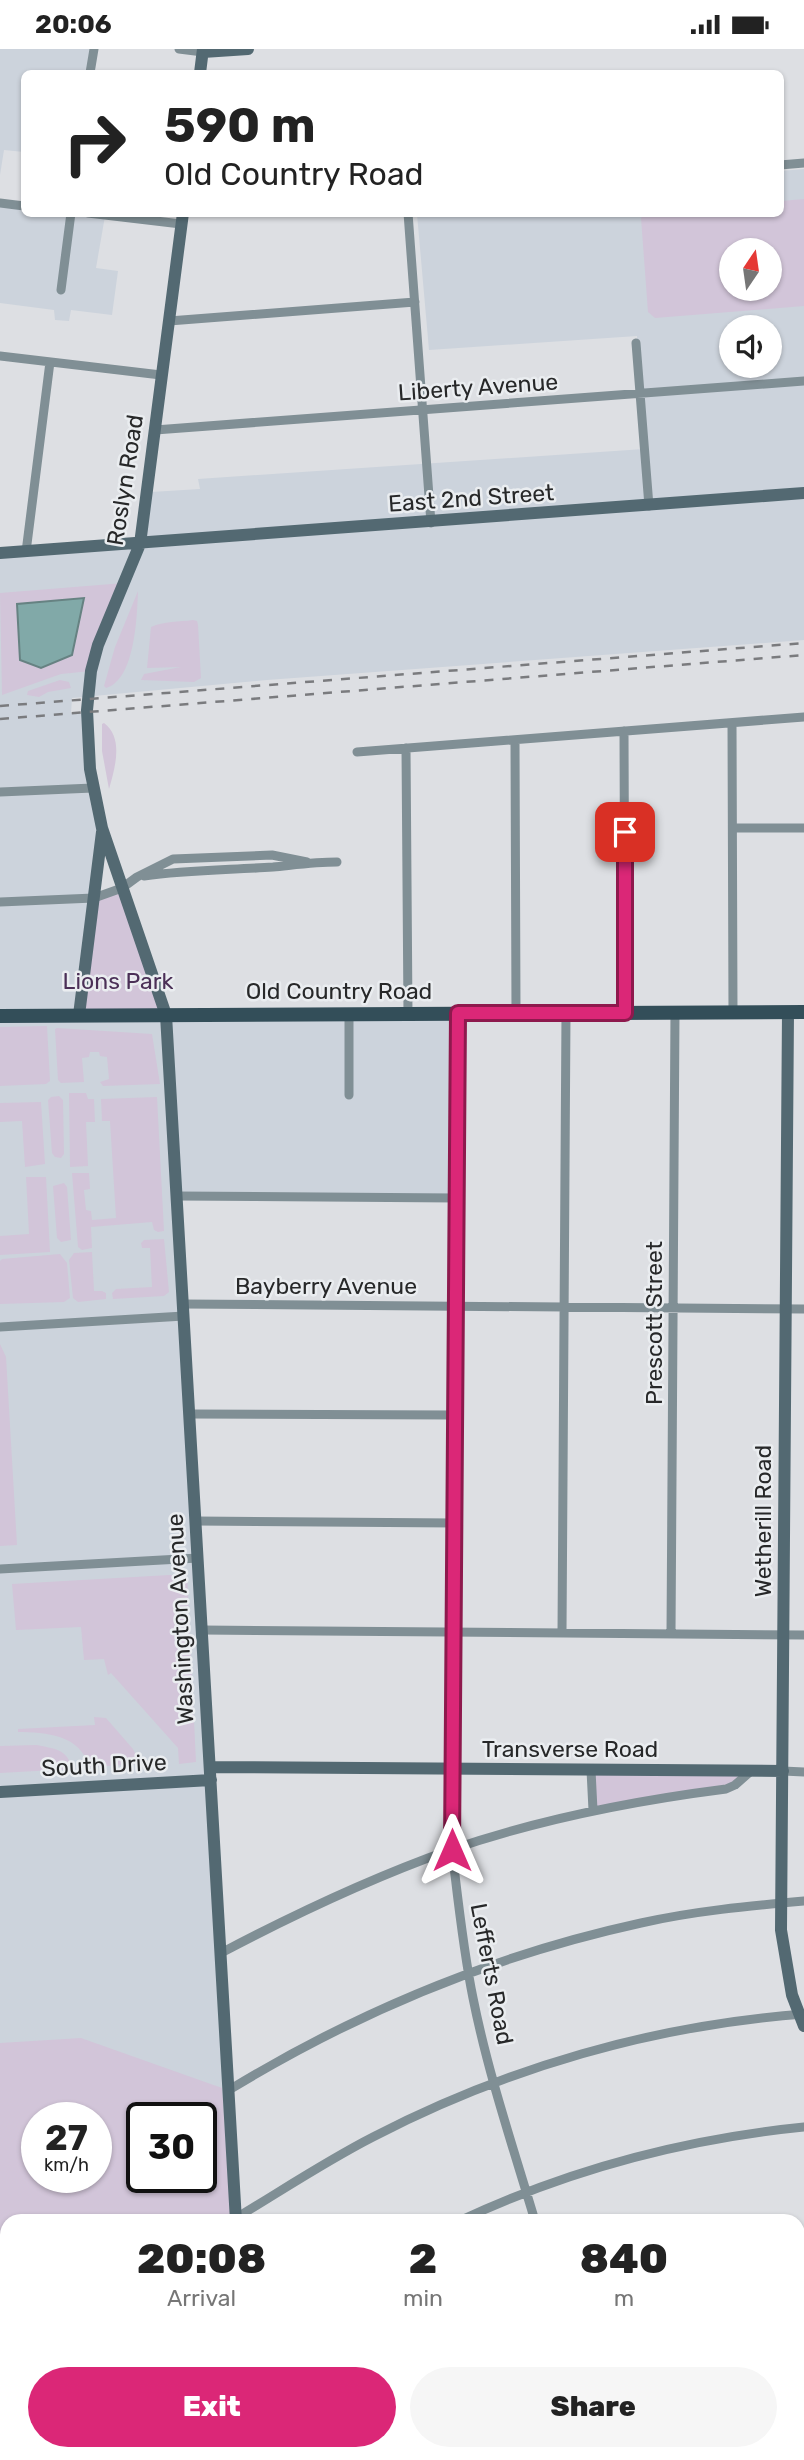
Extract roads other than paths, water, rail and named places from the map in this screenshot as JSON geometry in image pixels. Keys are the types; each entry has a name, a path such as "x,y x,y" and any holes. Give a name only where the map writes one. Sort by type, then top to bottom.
{"main road":[{"name":"Old Country Road","path":"0,1016 804,1012"}],"street":[{"path":"90,70 94,49"},
{"path":"179,49 248,49"},
{"path":"200,70 203,50"},
{"path":"784,165 804,163"},
{"path":"0,204 21,206"},
{"path":"61,290 70,217"},
{"path":"151,217 182,219"},
{"path":"408,217 431,523"},
{"name":"Roslyn Road","path":"166,1015 102,828 88,752 87,720 92,664 140,544 182,219"},
{"path":"169,321 415,302"},
{"path":"636,343 649,506"},
{"path":"0,356 161,376"},
{"path":"26,552 50,362"},
{"name":"Liberty Avenue","path":"155,431 804,381"},
{"name":"East 2nd Street","path":"0,554 804,493"},
{"path":"357,752 804,717"},
{"path":"732,723 733,1012"},
{"path":"624,731 625,1013"},
{"path":"515,740 516,1013"},
{"path":"406,748 408,1013"},
{"path":"0,792 93,788"},
{"name":"Roslyn Road","path":"79,1016 102,828"},
{"path":"733,828 804,828"},
{"path":"0,902 94,898 122,888 136,877 177,871 337,862"},
{"name":"Wetherill Road","path":"788,1012 781,1930 785,1960 802,2018"},
{"name":"Lefferts Road","path":"458,1013 452,1850 476,2010 533,2214"},
{"path":"562,1633 566,1013"},
{"name":"Prescott Street","path":"671,1634 675,1013"},
{"path":"349,1014 349,1095"},
{"name":"Washington Avenue","path":"166,1015 236,2214"},
{"path":"177,1196 456,1198"},
{"name":"Bayberry Avenue","path":"0,1327 183,1310 455,1306 804,1309"},
{"path":"190,1414 454,1415"},
{"path":"196,1521 454,1523"},
{"path":"0,1569 198,1558"},
{"path":"202,1630 804,1635"},
{"name":"Transverse Road","path":"210,1773 452,1769 804,1772"},
{"path":"591,1770 593,1810"},
{"path":"221,1953 338,1895 452,1850 593,1810 650,1798 726,1789 751,1771"},
{"name":"South Drive","path":"0,1792 210,1773"},
{"path":"229,2090 341,2027 417,1992 469,1972 558,1943 643,1922 732,1907 804,1901"},
{"path":"244,2214 373,2137 436,2106 560,2060 650,2036 730,2021 802,2018"},
{"path":"475,2214 526,2191 646,2153 700,2141 804,2127"}],"water":[{"path":"84,598 72,655 41,668 20,660 17,604"}],"railway":[{"path":"0,706 804,643"},
{"path":"0,719 804,655"}],"park label":[{"name":"Lions Park","path":"118,981"}]}
